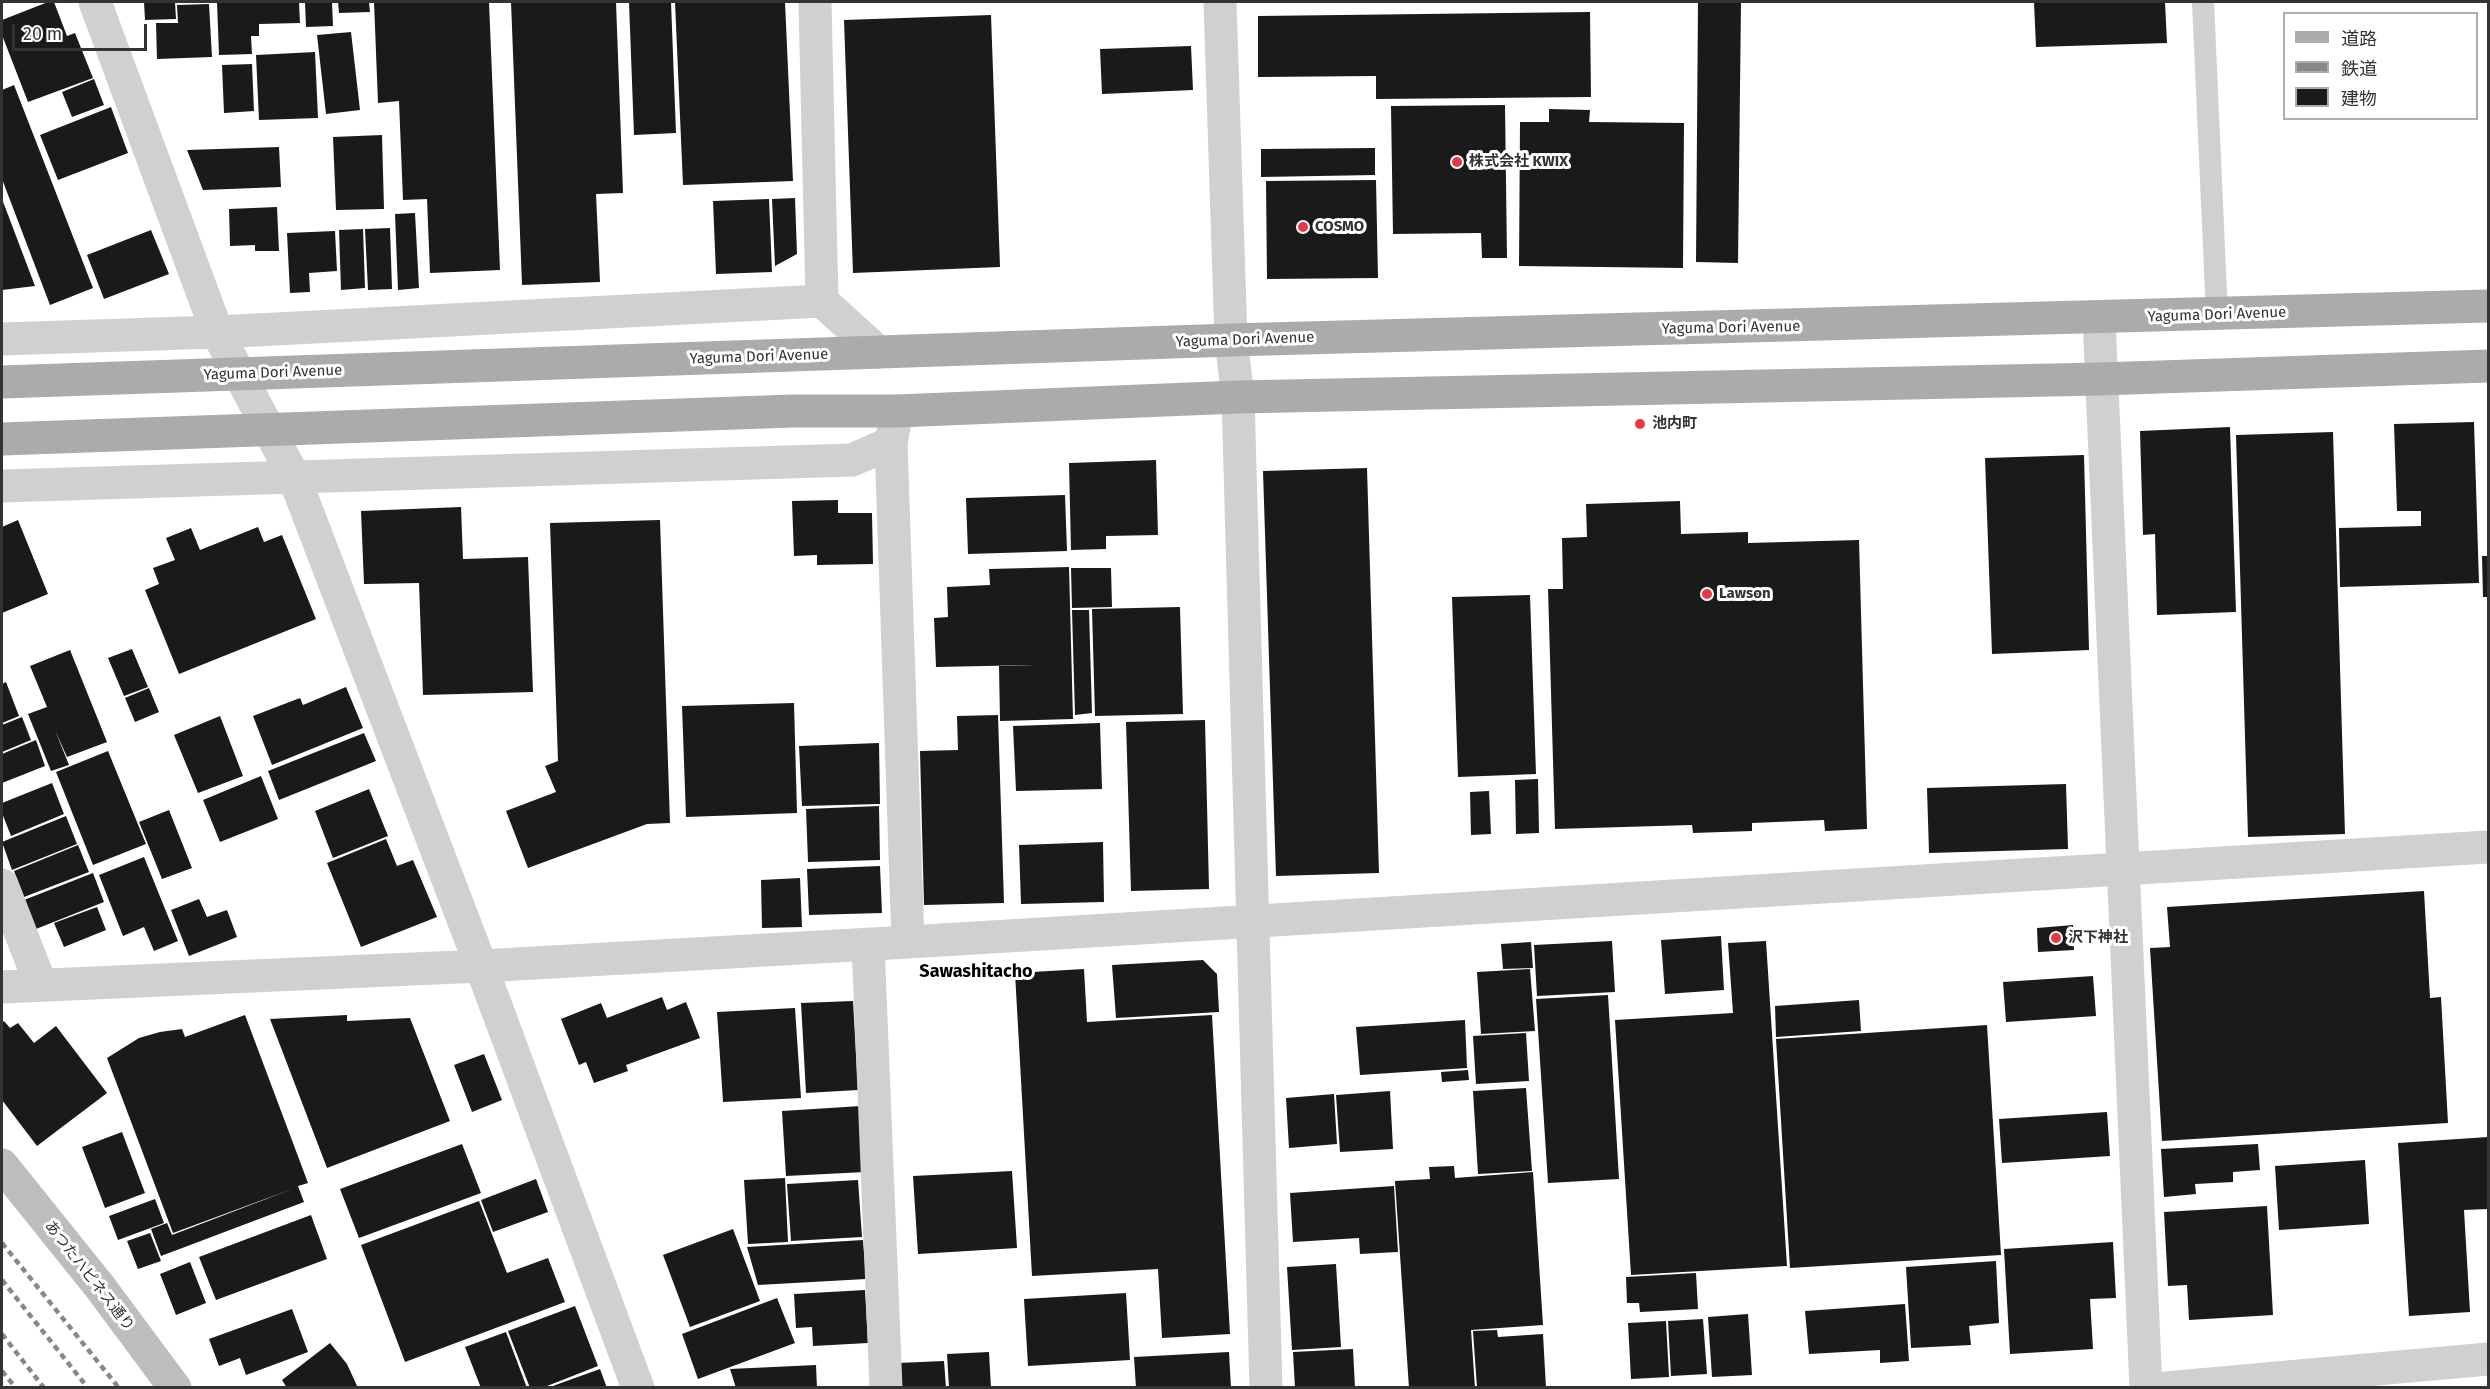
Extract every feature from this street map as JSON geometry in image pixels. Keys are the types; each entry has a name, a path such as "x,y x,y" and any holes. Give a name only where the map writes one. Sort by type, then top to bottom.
{"main road":[{"name":"Yaguma Dori Avenue","path":"2,382 1232,340 2488,306"},
{"path":"2,439 793,411 897,411 1238,397 2100,379 2488,366"}],"street":[{"path":"95,2 217,332 294,477 481,966 638,1388"},
{"path":"815,2 822,302"},
{"path":"1220,2 1232,340 1238,397 1266,1388"},
{"path":"2,339 217,332 822,302 878,352"},
{"path":"2099,318 2146,1388"},
{"path":"897,411 891,443 908,942"},
{"path":"2,486 852,460 891,443"},
{"path":"2,987 481,966 908,942 2488,847"},
{"path":"2,885 41,985"},
{"path":"868,944 885,1388"},
{"name":"あつたハピネス通り","path":"2,1165 100,1287 175,1388"},
{"path":"2166,1388 2488,1359"}],"lane":[{"path":"2202,2 2217,315"}],"building":[{"path":"48,2 54,2 67,36 75,33 93,78 28,102 2,35 2,20"},
{"path":"144,2 175,2 176,19 145,20"},
{"path":"217,2 299,2 300,23 259,24 259,36 251,36 252,54 219,55"},
{"path":"305,2 332,2 333,26 306,27"},
{"path":"338,2 369,2 370,12 339,13"},
{"path":"374,2 489,2 500,270 430,273 427,199 403,200 399,101 378,103"},
{"path":"511,2 616,2 623,193 596,194 600,282 522,285"},
{"path":"629,2 671,2 676,133 634,135"},
{"path":"675,2 785,2 793,181 683,185"},
{"path":"1698,2 1741,2 1738,263 1696,262"},
{"path":"2034,2 2165,2 2167,43 2036,47"},
{"path":"209,4 212,57 157,59 156,23 178,23 177,5"},
{"path":"1590,12 1591,97 1376,99 1376,76 1258,77 1258,16"},
{"path":"991,15 1000,267 853,273 844,20"},
{"path":"351,32 360,110 326,114 317,35"},
{"path":"1191,46 1193,90 1102,94 1100,49"},
{"path":"315,52 318,118 259,120 256,55"},
{"path":"252,64 254,111 224,113 222,65"},
{"path":"94,79 104,105 72,117 62,92"},
{"path":"14,85 93,288 50,305 2,179 2,90"},
{"path":"1505,105 1507,258 1482,258 1481,233 1393,234 1391,106"},
{"path":"111,107 128,153 58,180 40,135"},
{"path":"1549,109 1590,110 1589,122 1684,123 1683,268 1519,266 1520,122 1549,122"},
{"path":"382,135 384,209 336,210 333,137"},
{"path":"279,147 281,187 203,190 187,150"},
{"path":"1375,148 1375,175 1261,177 1261,149"},
{"path":"1376,180 1378,278 1267,279 1266,181"},
{"path":"795,198 797,254 775,266 772,199"},
{"path":"2,199 35,286 2,290"},
{"path":"769,199 772,272 716,274 713,201"},
{"path":"277,207 279,251 255,251 255,245 230,246 229,209"},
{"path":"415,213 419,288 398,290 395,214"},
{"path":"390,228 392,289 368,290 365,229"},
{"path":"363,229 365,288 341,290 339,230"},
{"path":"151,230 169,274 104,299 87,255"},
{"path":"335,231 337,271 309,273 310,292 290,293 287,233"},
{"path":"2474,422 2479,583 2340,587 2339,528 2421,526 2421,511 2397,511 2394,424"},
{"path":"2230,427 2236,612 2157,615 2155,534 2143,535 2140,431"},
{"path":"2333,432 2345,834 2248,837 2236,435"},
{"path":"2084,455 2089,650 1992,654 1985,458"},
{"path":"1156,460 1158,535 1106,536 1106,549 1071,550 1069,463"},
{"path":"1367,468 1379,873 1276,876 1263,471"},
{"path":"1065,495 1067,551 968,554 966,498"},
{"path":"838,500 838,513 872,513 873,564 817,565 817,555 794,556 792,501"},
{"path":"1680,501 1681,534 1748,532 1748,543 1859,540 1867,829 1825,831 1824,820 1752,823 1752,831 1693,833 1692,825 1555,829 1548,589 1563,589 1562,538 1587,537 1586,504"},
{"path":"461,507 463,559 528,557 533,692 423,695 419,583 364,584 361,511"},
{"path":"18,520 48,594 2,613 2,527"},
{"path":"660,520 670,823 647,824 528,868 506,811 556,792 545,766 558,761 550,523"},
{"path":"258,527 264,542 282,535 316,619 179,674 145,590 159,584 153,568 175,560 166,538 191,528 200,550"},
{"path":"2482,556 2488,556 2488,597 2483,597"},
{"path":"1069,567 1073,719 1000,721 999,666 1034,665 936,667 934,618 948,617 947,587 990,585 989,569"},
{"path":"1071,568 1111,568 1112,607 1072,608"},
{"path":"1530,595 1536,774 1458,777 1452,597"},
{"path":"1180,607 1183,714 1095,716 1092,609"},
{"path":"1072,610 1089,610 1092,713 1075,715"},
{"path":"132,649 148,687 124,696 108,658"},
{"path":"70,650 107,742 67,757 55,730 69,765 51,771 28,714 47,707 30,666"},
{"path":"6,682 19,716 2,723 2,684"},
{"path":"346,687 363,728 272,765 253,716 300,698 303,705"},
{"path":"149,688 159,712 135,722 125,698"},
{"path":"794,703 797,813 686,817 682,706"},
{"path":"998,715 1004,903 924,905 920,751 958,750 957,716"},
{"path":"220,716 243,776 198,793 174,735"},
{"path":"22,717 31,740 2,752 2,725"},
{"path":"1205,720 1209,889 1131,891 1126,722"},
{"path":"1100,723 1102,789 1016,791 1013,726"},
{"path":"364,733 376,761 279,800 268,771"},
{"path":"36,740 45,766 2,783 2,754"},
{"path":"879,743 880,804 802,806 799,746"},
{"path":"108,751 146,844 93,865 56,772"},
{"path":"261,776 278,819 220,842 203,800"},
{"path":"1538,779 1539,833 1516,834 1515,780"},
{"path":"52,783 64,814 11,836 2,813 2,803"},
{"path":"2066,784 2068,849 1929,853 1927,788"},
{"path":"369,789 388,836 333,858 315,811"},
{"path":"1489,791 1491,834 1471,835 1470,792"},
{"path":"879,806 880,860 808,862 806,809"},
{"path":"169,810 192,868 162,879 139,822"},
{"path":"66,816 77,844 12,870 2,842"},
{"path":"386,839 397,866 413,860 437,917 361,947 327,863"},
{"path":"1103,842 1104,902 1021,904 1019,845"},
{"path":"78,845 89,872 24,897 14,871"},
{"path":"144,857 178,941 154,951 144,927 123,936 99,875"},
{"path":"880,866 882,913 809,915 807,869"},
{"path":"93,873 104,902 36,929 24,900"},
{"path":"800,878 802,927 762,928 761,880"},
{"path":"2424,891 2430,998 2441,997 2448,1123 2162,1141 2150,948 2170,947 2167,907"},
{"path":"199,899 207,917 227,910 237,937 189,956 171,910"},
{"path":"97,907 106,930 64,947 54,923"},
{"path":"2073,925 2074,950 2038,952 2037,928"},
{"path":"1721,936 1724,990 1665,994 1661,940"},
{"path":"1612,941 1615,992 1537,996 1534,945"},
{"path":"1766,941 1787,1266 1631,1275 1615,1020 1733,1013 1728,943"},
{"path":"1531,942 1533,968 1503,969 1501,944"},
{"path":"1203,960 1217,974 1219,1012 1116,1018 1112,965"},
{"path":"1084,969 1087,1022 1212,1015 1230,1334 1162,1338 1158,1269 1032,1276 1015,973"},
{"path":"1530,969 1535,1031 1481,1034 1477,972"},
{"path":"2093,976 2096,1016 2006,1022 2003,982"},
{"path":"1608,995 1619,1179 1548,1183 1536,999"},
{"path":"662,997 667,1010 686,1002 700,1038 626,1065 628,1071 594,1083 586,1062 579,1065 561,1019 601,1003 607,1018"},
{"path":"1859,1000 1861,1031 1776,1037 1775,1006"},
{"path":"853,1001 858,1090 806,1093 801,1003"},
{"path":"795,1008 801,1098 723,1102 717,1012"},
{"path":"245,1015 308,1183 298,1186 304,1202 161,1256 151,1229 167,1223 172,1235 295,1188 173,1233 107,1058 139,1038 182,1029 185,1037"},
{"path":"347,1015 347,1021 410,1018 450,1121 327,1168 270,1019"},
{"path":"1465,1020 1467,1068 1360,1075 1356,1027"},
{"path":"4,1021 10,1028 18,1023 34,1043 56,1026 107,1093 37,1146 2,1100 2,1023"},
{"path":"1987,1025 2001,1255 1790,1268 1776,1039"},
{"path":"1526,1033 1529,1081 1476,1084 1473,1036"},
{"path":"484,1054 502,1100 472,1112 454,1065"},
{"path":"1468,1070 1469,1080 1442,1082 1441,1072"},
{"path":"1526,1088 1532,1171 1478,1174 1473,1091"},
{"path":"1390,1091 1393,1149 1340,1152 1336,1095"},
{"path":"1334,1094 1337,1144 1289,1148 1286,1098"},
{"path":"861,1106 865,1172 786,1176 782,1111"},
{"path":"2107,1112 2110,1156 2002,1163 1999,1119"},
{"path":"122,1132 145,1193 105,1208 82,1147"},
{"path":"2488,1137 2488,1209 2464,1210 2470,1312 2409,1316 2398,1143"},
{"path":"462,1144 481,1193 359,1238 340,1189"},
{"path":"2258,1144 2260,1170 2233,1172 2233,1182 2195,1184 2196,1194 2164,1197 2161,1149"},
{"path":"2365,1160 2369,1224 2279,1230 2275,1166"},
{"path":"1454,1166 1455,1178 1533,1172 1543,1325 1471,1330 1475,1388 1409,1388 1395,1181 1430,1179 1429,1167"},
{"path":"1012,1171 1017,1248 918,1254 913,1176"},
{"path":"785,1178 788,1242 748,1244 744,1180"},
{"path":"536,1179 548,1212 493,1232 481,1200"},
{"path":"858,1180 862,1237 791,1241 787,1184"},
{"path":"1394,1186 1398,1252 1360,1254 1359,1238 1293,1242 1290,1193"},
{"path":"155,1199 164,1223 118,1240 109,1216"},
{"path":"479,1201 507,1273 548,1258 565,1302 405,1362 361,1245"},
{"path":"2267,1206 2273,1315 2189,1320 2187,1285 2168,1286 2164,1212"},
{"path":"311,1215 327,1259 216,1300 199,1257"},
{"path":"733,1229 760,1301 690,1327 663,1255"},
{"path":"150,1233 161,1261 138,1269 127,1241"},
{"path":"863,1240 866,1279 758,1285 747,1247"},
{"path":"2113,1242 2116,1298 2090,1299 2093,1349 2010,1354 2004,1249"},
{"path":"1996,1261 1999,1323 1969,1326 1971,1345 1911,1348 1906,1267"},
{"path":"190,1262 206,1303 176,1315 160,1274"},
{"path":"1336,1264 1341,1347 1292,1350 1287,1267"},
{"path":"1696,1273 1698,1309 1640,1312 1639,1303 1627,1303 1626,1277"},
{"path":"865,1290 868,1343 813,1346 812,1327 796,1328 794,1294"},
{"path":"1126,1293 1130,1360 1028,1366 1024,1299"},
{"path":"777,1298 795,1343 698,1379 682,1334"},
{"path":"1905,1304 1909,1361 1880,1363 1880,1350 1809,1354 1805,1311"},
{"path":"575,1306 598,1366 542,1388 530,1388 508,1331"},
{"path":"292,1309 308,1352 246,1375 240,1358 219,1366 209,1339"},
{"path":"1748,1314 1752,1375 1712,1377 1708,1317"},
{"path":"1703,1319 1707,1374 1671,1376 1668,1321"},
{"path":"1666,1321 1669,1377 1631,1379 1628,1323"},
{"path":"1497,1330 1498,1337 1543,1334 1546,1388 1477,1388 1473,1331"},
{"path":"506,1332 527,1388 481,1388 465,1347"},
{"path":"330,1343 347,1364 358,1388 287,1388 282,1380"},
{"path":"1353,1349 1355,1388 1295,1388 1293,1352"},
{"path":"989,1352 991,1388 949,1388 947,1354"},
{"path":"1229,1352 1231,1388 1136,1388 1134,1357"},
{"path":"944,1361 946,1388 900,1388 898,1363"},
{"path":"816,1365 817,1388 736,1388 730,1369"},
{"path":"600,1369 607,1388 550,1388 550,1387"}],"railway":[{"path":"2,1243 119,1388"},
{"path":"2,1280 88,1388"},
{"path":"2,1334 44,1388"},
{"path":"2,1371 16,1388"}],"place":[{"name":"株式会社 KWIX","path":"1457,162"},
{"name":"COSMO","path":"1303,227"},
{"name":"池内町","path":"1640,424"},
{"name":"Lawson","path":"1707,594"},
{"name":"沢下神社","path":"2056,938"}],"district":[{"name":"Sawashitacho","path":"976,972"}]}
